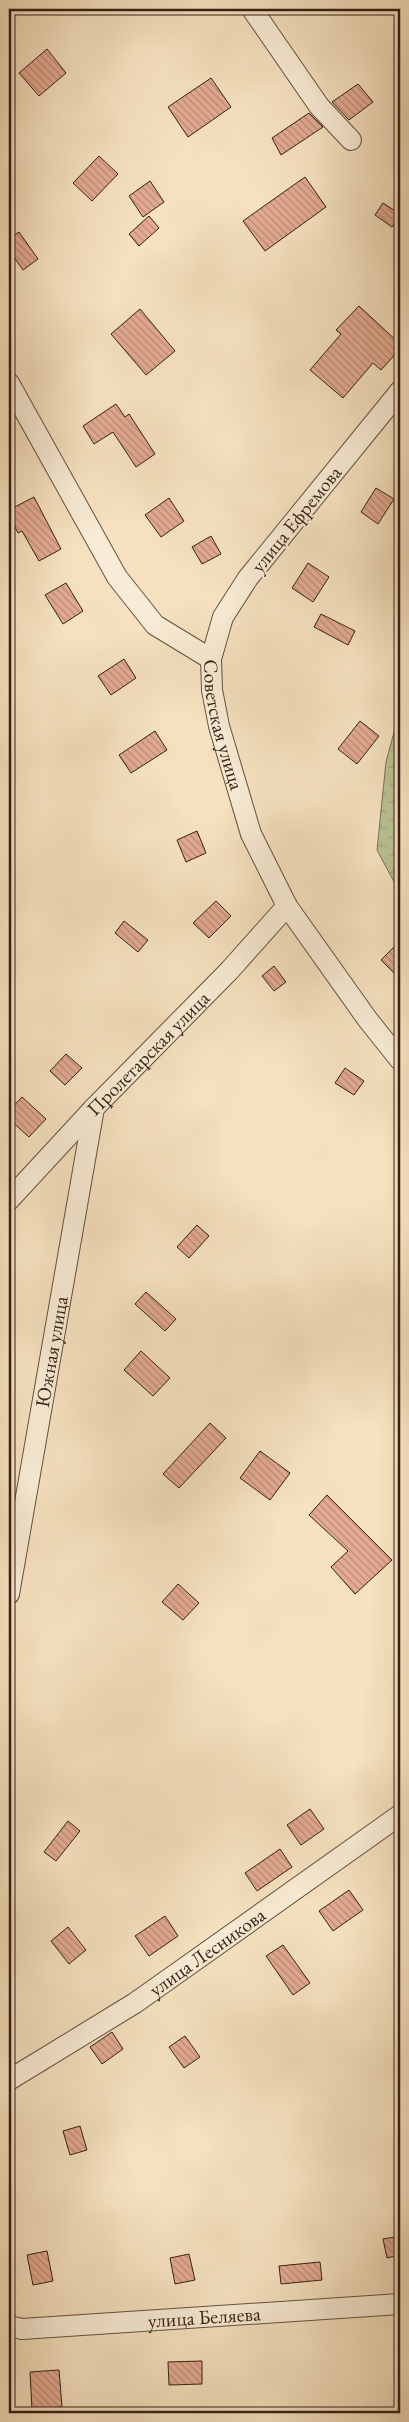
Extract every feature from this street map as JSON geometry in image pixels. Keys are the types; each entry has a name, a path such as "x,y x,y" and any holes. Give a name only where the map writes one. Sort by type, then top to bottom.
{"street":[{"path":"252,9 319,106 351,140"},
{"name":"Советская улица","path":"9,383 117,577 155,625 211,659 212,690 219,726 252,834 288,906 368,1020 400,1060"},
{"name":"улица Ефремова","path":"211,659 223,617 248,578 400,390"},
{"name":"Пролетарская улица","path":"9,1200 94,1108 229,971 288,906"},
{"name":"Южная улица","path":"9,1594 94,1108"},
{"name":"улица Лесникова","path":"9,2080 135,2003 399,1822"},
{"name":"улица Беляева","path":"9,2326 22,2329 400,2304"}],"green space":[{"path":"400,710 400,893 377,850 386,762"}],"building":[{"path":"47,49 66,73 39,96 19,73"},
{"path":"211,78 231,107 188,137 168,107"},
{"path":"358,84 373,102 349,120 332,102"},
{"path":"309,113 323,127 281,155 272,138"},
{"path":"99,156 118,174 92,201 73,183"},
{"path":"305,177 326,207 265,251 243,221"},
{"path":"150,181 164,202 143,217 129,196"},
{"path":"383,203 400,214 392,227 375,215"},
{"path":"149,216 159,228 139,246 129,234"},
{"path":"19,232 38,259 23,270 9,250 9,239"},
{"path":"359,306 400,344 400,349 381,370 373,363 343,398 310,370 341,334 336,330"},
{"path":"140,309 175,351 146,375 111,334"},
{"path":"116,404 125,417 129,414 155,454 136,467 113,432 94,444 83,426"},
{"path":"376,488 394,499 378,524 361,512"},
{"path":"34,497 61,549 39,561 22,531 18,533 9,515 9,510"},
{"path":"169,498 184,521 161,537 145,515"},
{"path":"211,536 221,554 202,564 192,547"},
{"path":"308,563 329,577 313,602 292,588"},
{"path":"66,583 83,611 63,624 45,595"},
{"path":"321,614 355,631 348,645 314,627"},
{"path":"124,659 136,678 111,695 98,676"},
{"path":"360,721 379,736 357,764 338,749"},
{"path":"155,731 167,750 131,773 119,755"},
{"path":"197,831 206,853 186,862 177,840"},
{"path":"216,901 231,916 209,938 193,923"},
{"path":"124,921 148,940 138,952 115,933"},
{"path":"400,941 400,979 381,960"},
{"path":"274,966 286,982 274,991 262,976"},
{"path":"66,1054 82,1068 65,1085 50,1071"},
{"path":"345,1068 364,1081 354,1095 335,1083"},
{"path":"22,1097 46,1119 29,1137 9,1119 9,1111"},
{"path":"197,1225 209,1236 189,1258 177,1247"},
{"path":"146,1292 176,1319 165,1331 135,1304"},
{"path":"141,1351 170,1378 153,1396 124,1370"},
{"path":"210,1423 226,1438 179,1488 163,1474"},
{"path":"260,1451 290,1473 270,1500 240,1478"},
{"path":"327,1495 392,1560 355,1594 331,1567 348,1551 309,1515"},
{"path":"178,1584 199,1603 183,1620 162,1602"},
{"path":"310,1809 324,1829 301,1845 287,1825"},
{"path":"68,1821 80,1831 56,1861 44,1852"},
{"path":"280,1849 292,1867 257,1891 245,1873"},
{"path":"349,1890 363,1910 333,1931 319,1911"},
{"path":"165,1916 178,1936 149,1956 135,1936"},
{"path":"68,1927 86,1950 69,1964 51,1941"},
{"path":"283,1945 310,1983 293,1995 266,1956"},
{"path":"112,2032 123,2049 102,2064 90,2047"},
{"path":"185,2036 200,2057 184,2068 169,2047"},
{"path":"80,2126 87,2150 70,2155 63,2131"},
{"path":"400,2236 400,2255 387,2258 383,2239"},
{"path":"47,2251 53,2281 33,2285 27,2255"},
{"path":"189,2254 195,2280 175,2284 170,2258"},
{"path":"320,2262 322,2280 281,2284 279,2266"},
{"path":"202,2361 202,2384 169,2385 168,2362"},
{"path":"59,2370 62,2407 32,2409 30,2372"}]}
